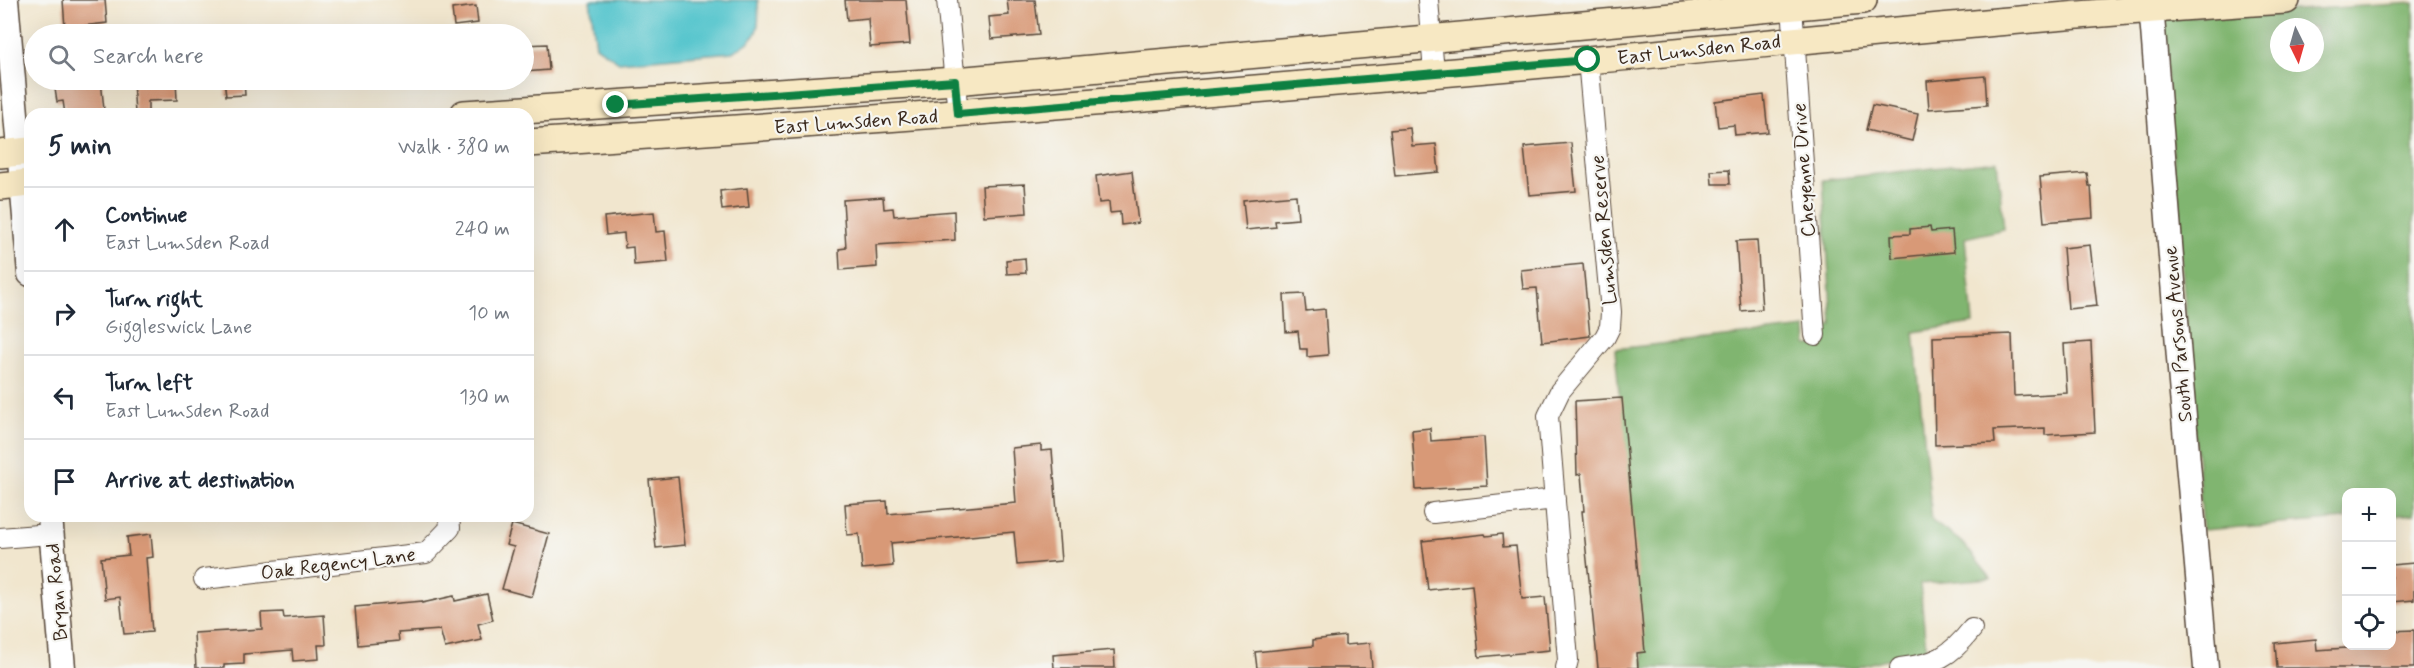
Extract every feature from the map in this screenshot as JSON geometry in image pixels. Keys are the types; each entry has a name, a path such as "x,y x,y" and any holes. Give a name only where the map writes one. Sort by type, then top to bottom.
{"main road":[{"name":"East Lumsden Road","path":"534,109 955,81 1863,0"},
{"name":"East Lumsden Road","path":"534,143 958,114 1588,60 2152,3 2286,0"}],"street":[{"path":"6,0 18,184 24,229"},
{"path":"947,0 958,114"},
{"path":"1428,0 1434,73"},
{"name":"South Parsons Avenue","path":"2152,3 2181,383 2206,668"},
{"name":"Cheyenne Drive","path":"1792,6 1815,334"},
{"name":"Lumsden Reserve","path":"1566,668 1568,660 1548,416 1560,391 1605,337 1610,327 1611,312 1588,60"},
{"path":"1433,513 1554,499"},
{"name":"Oak Regency Lane","path":"204,579 426,553 450,528 450,522"},
{"path":"0,538 51,525"},
{"name":"Bryan Road","path":"51,525 63,668"},
{"path":"1900,668 1926,665 1956,649 1972,629"}],"green space":[{"path":"2414,3 2414,514 2396,516 2396,488 2342,488 2342,519 2203,530 2162,18"},
{"path":"1997,161 2004,229 1965,238 1973,323 1914,332 1932,521 1963,543 1991,578 1920,584 1926,648 1903,657 1882,660 1856,668 1644,668 1615,349 1806,328 1807,345 1825,344 1824,326 1832,325 1823,180"}],"water":[{"path":"590,0 758,0 758,25 753,37 732,52 619,62 596,46"}],"building":[{"path":"63,0 105,0 107,23 65,24"},
{"path":"845,0 906,0 910,44 870,47 868,18 847,20"},
{"path":"1007,0 1035,0 1039,35 991,39 989,17 1009,15"},
{"path":"476,6 478,23 454,24 452,9"},
{"path":"547,44 549,70 534,71 534,45"},
{"path":"1985,76 1987,105 1929,109 1927,81"},
{"path":"55,90 102,90 104,108 64,108 63,101 57,102"},
{"path":"134,90 176,90 177,100 148,101 148,108 135,108"},
{"path":"225,90 245,90 245,95 226,96"},
{"path":"1764,95 1768,132 1735,135 1734,125 1718,127 1715,101"},
{"path":"1872,105 1918,114 1912,141 1866,130"},
{"path":"1410,128 1412,146 1436,144 1439,172 1395,176 1390,130"},
{"path":"1571,143 1576,191 1529,195 1524,147"},
{"path":"1729,170 1730,184 1712,184 1711,171"},
{"path":"1132,171 1138,223 1121,225 1120,212 1110,213 1109,202 1099,203 1096,176"},
{"path":"2087,173 2089,186 2091,186 2093,218 2044,222 2040,177"},
{"path":"1025,184 1027,213 984,216 982,186"},
{"path":"747,188 749,207 722,210 720,191"},
{"path":"1296,195 1298,219 1275,221 1276,227 1246,230 1243,200"},
{"path":"883,197 884,209 893,208 894,216 954,211 955,240 876,245 877,267 840,270 839,249 846,248 843,200"},
{"path":"654,212 656,232 665,231 668,262 634,265 633,247 625,248 624,233 606,235 604,217"},
{"path":"1930,227 1931,232 1952,230 1954,252 1892,258 1891,235 1910,234 1910,229"},
{"path":"1757,240 1762,309 1741,311 1736,241"},
{"path":"2090,245 2097,306 2068,309 2063,248"},
{"path":"1025,258 1026,273 1007,274 1006,260"},
{"path":"1583,264 1590,336 1542,342 1537,288 1523,289 1521,270"},
{"path":"1304,294 1306,311 1325,309 1328,355 1307,357 1307,349 1300,349 1298,331 1286,332 1284,295"},
{"path":"2012,334 2014,396 2067,393 2064,344 2091,342 2095,432 2045,435 2045,428 1994,430 1995,443 1935,445 1933,337"},
{"path":"1622,398 1645,652 1637,653 1638,668 1598,668 1582,511 1584,511 1581,474 1577,475 1575,401"},
{"path":"1430,428 1431,441 1484,437 1487,486 1416,490 1412,430"},
{"path":"1041,445 1041,451 1052,450 1061,561 1017,565 1014,532 891,543 893,566 862,569 859,534 847,535 845,504 887,501 888,514 1016,503 1012,448"},
{"path":"678,477 685,545 656,548 649,480"},
{"path":"512,524 549,534 532,597 502,589 514,547 506,545"},
{"path":"151,534 153,557 146,558 152,632 124,634 120,597 105,599 101,558 129,555 127,537"},
{"path":"1485,534 1486,536 1502,534 1503,547 1516,546 1522,599 1545,597 1550,650 1479,657 1472,585 1428,590 1422,541"},
{"path":"2414,563 2414,600 2396,602 2396,565"},
{"path":"487,594 493,620 478,624 482,640 445,648 440,630 398,633 399,641 358,645 355,607 422,601 422,603 454,596 455,601"},
{"path":"283,612 284,618 324,615 326,645 318,645 319,659 293,661 292,650 244,654 244,664 224,665 224,668 196,668 194,633 262,629 261,613"},
{"path":"2414,630 2414,668 2277,668 2275,643 2316,639 2317,650 2396,650 2396,631"},
{"path":"1345,636 1345,645 1370,643 1372,668 1257,668 1255,652 1313,646 1313,640"},
{"path":"1114,650 1115,668 1054,668 1053,655"}],"route":[{"path":"616,105 955,81 958,114 1588,60"}]}
